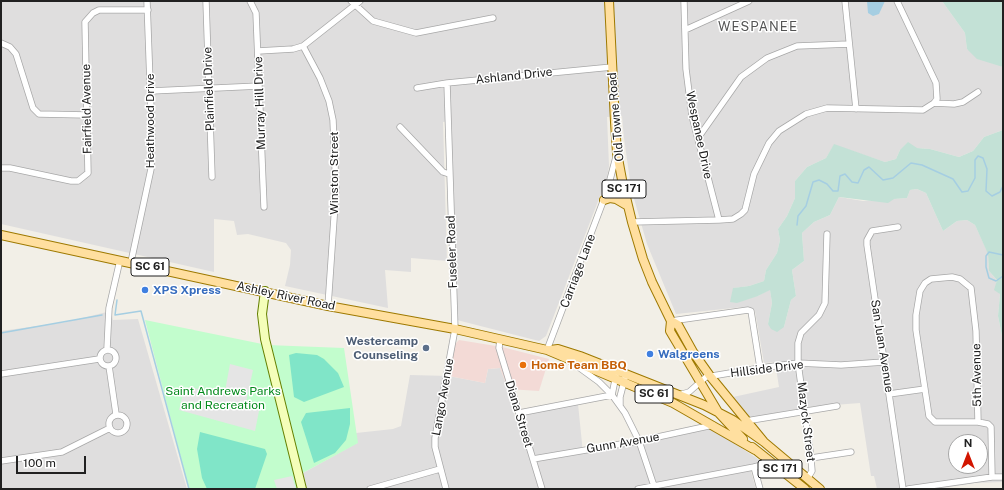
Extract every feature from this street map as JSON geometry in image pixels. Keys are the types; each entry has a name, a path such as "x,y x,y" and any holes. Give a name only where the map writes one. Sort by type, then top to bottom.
{"main road":[{"name":"Old Towne Road","path":"609,1 617,153 623,185 632,222 652,282 671,321"},
{"path":"604,200 610,198 616,199 628,206"},
{"name":"Ashley River Road","path":"1,235 265,291 328,306 455,329 548,350 558,349 625,378 713,425 755,450"},
{"path":"265,291 262,314 265,339 302,489"},
{"name":"SC 171","path":"805,489 755,450 718,412 670,331 671,321 678,326 710,376 764,442 820,489"},
{"name":"Ashley River Road","path":"625,378 679,395 718,412 764,442"}],"street":[{"name":"Heathwood Drive","path":"130,262 151,169 151,91 147,1"},
{"name":"Plainfield Drive","path":"206,1 212,177"},
{"name":"Murray Hill Drive","path":"250,1 256,13 264,207"},
{"path":"258,52 293,49 302,46 353,3 360,1"},
{"name":"Wespanee Drive","path":"684,1 686,69 692,116 719,220"},
{"path":"685,30 749,1"},
{"path":"845,1 856,109"},
{"path":"632,222 719,220 733,218 745,210 761,157 769,143 779,131 792,121 816,110 827,108 923,110 934,103 937,99 936,83 897,1"},
{"path":"353,3 378,23 416,34 493,18"},
{"name":"Fairfield Avenue","path":"1,168 10,168 71,182 80,180 88,170 85,22 92,13 99,10 148,10"},
{"path":"1,44 10,48 16,54 33,108 39,114 87,115"},
{"path":"698,138 742,77 760,62 781,51 797,46 849,44"},
{"name":"Winston Street","path":"302,46 320,78 329,101 333,120 336,189 328,306"},
{"name":"Ashland Drive","path":"417,88 447,83 612,67"},
{"name":"Fuseler Road","path":"447,83 455,329"},
{"path":"151,91 259,86"},
{"path":"934,103 954,104 963,102 978,92"},
{"path":"400,127 443,172 449,174"},
{"name":"Carriage Lane","path":"548,350 604,200 617,153"},
{"path":"607,191 623,185"},
{"name":"San Juan Avenue","path":"898,227 872,231 867,240 903,489"},
{"name":"Mazyck Street","path":"807,479 812,471 798,363 798,343 801,333 819,314 825,303 827,234"},
{"path":"107,349 109,308 120,260"},
{"name":"5th Avenue","path":"925,389 916,330 916,315 920,291 928,281 943,278 960,279 971,288 976,331 978,422 988,424 991,428 992,477"},
{"path":"671,321 748,310 751,312 760,368"},
{"name":"Lango Avenue","path":"446,489 440,469 435,438 455,329"},
{"name":"Diana Street","path":"500,339 499,348 542,489"},
{"path":"99,359 102,351 107,349"},
{"path":"107,349 116,355 114,363 109,366"},
{"path":"548,350 583,370 612,395 620,406 639,441 654,488"},
{"path":"99,359 102,363 109,366"},
{"path":"1,374 99,359"},
{"name":"Hillside Drive","path":"679,395 688,392 710,376 798,363 841,365 884,362"},
{"path":"109,366 116,414"},
{"path":"612,395 616,374"},
{"path":"620,406 620,397 625,378"},
{"path":"889,394 925,389 929,416 935,422 978,422"},
{"path":"519,413 612,395"},
{"path":"746,421 805,410 837,406"},
{"path":"116,414 125,417 127,426 120,433 114,432 110,428 110,420 116,414"},
{"name":"Gunn Avenue","path":"533,459 639,441 713,425"},
{"path":"1,461 62,452 110,428"},
{"path":"811,458 851,452"},
{"path":"638,489 654,488 754,467 766,464 768,460"},
{"path":"754,467 760,489"},
{"path":"370,489 440,469"},
{"path":"908,489 992,477 1003,477"}],"shaded area":[{"path":"1,1 942,1 965,33 967,49 1003,67 1003,130 984,137 973,151 959,157 930,149 917,148 900,150 896,159 885,162 834,145 826,158 807,167 795,181 795,198 787,216 778,229 780,240 777,253 766,270 764,281 749,286 734,288 758,296 770,289 772,303 768,324 784,327 791,300 796,296 792,270 804,261 802,233 814,222 830,215 839,197 863,201 907,198 910,190 917,189 926,193 943,231 957,221 967,220 975,225 988,253 989,271 997,280 996,284 1000,294 998,316 1003,341 1003,482 975,483 938,489 877,489 874,476 871,476 860,403 808,407 749,418 733,397 779,387 775,362 764,363 755,311 752,308 743,307 676,314 647,244 631,188 622,116 607,117 609,166 607,178 546,336 539,341 457,320 450,121 443,122 447,261 411,258 411,272 385,270 388,308 285,286 290,265 291,250 286,243 248,234 237,235 234,221 214,219 214,272 1,224"},
{"path":"867,1 885,1 879,14 873,16 868,13"},
{"path":"942,1 1003,1 1003,67 977,59 967,49 965,33"},
{"path":"1003,130 1003,341 998,316 1000,294 994,290 997,280 989,271 988,254 975,225 967,220 957,221 943,231 926,193 917,189 910,190 907,198 894,199 888,203 839,197 830,215 814,222 802,233 804,261 792,270 796,296 791,300 784,327 777,332 771,329 768,324 772,303 770,290 737,303 730,302 733,288 749,286 764,281 766,270 777,253 780,240 778,229 787,216 795,198 795,181 807,167 826,158 834,144 885,162 896,159 900,150 908,142 917,148 930,149 959,157 973,151 984,137"},
{"path":"111,311 113,320 138,319 187,489 1,489 1,331 66,322"},
{"path":"459,340 502,347 549,359 539,391 508,389 500,368 488,369 485,383 449,376 455,344"},
{"path":"230,364 253,370 246,402 260,406 255,431 179,410 184,390 188,391 189,387 212,392 213,388 225,391"},
{"path":"500,368 508,389 515,417 578,404 583,453 711,428 761,461 761,463 749,465 756,489 307,489 303,473 357,443 356,433 393,429 401,426 410,375 449,376 485,383 488,369"},
{"path":"292,476 296,489 277,489 274,480"}],"green space":[{"name":"Saint Andrews Parks and Recreation","path":"145,320 267,345 344,348 358,443 299,475 302,489 189,489"},
{"path":"296,353 317,355 324,359 338,373 344,387 304,402 294,397 289,355"},
{"path":"350,408 350,424 346,440 335,453 314,463 301,422 306,413"},
{"path":"200,432 265,449 267,454 255,489 207,489 202,478 197,449"}],"waterway":[{"path":"797,225 798,216 806,206 813,182 819,180 827,184 833,191 838,191 840,176 845,174 852,182 858,183 864,170 869,167 883,180 893,178 911,163 922,165 953,179 962,192 968,191 975,178 975,160 978,156 983,158 987,169 986,191 992,196 1000,192 1003,186"},
{"path":"1003,255 989,252 986,256 986,267 989,278 996,281 1003,276"},
{"path":"117,300 115,315 141,311 189,489"},
{"path":"1,333 102,315"}],"place":[{"name":"XPS Xpress","path":"145,290"},
{"name":"Westercamp Counseling","path":"426,348"},
{"name":"Walgreens","path":"650,354"},
{"name":"Home Team BBQ","path":"523,365"}],"district":[{"name":"WESPANEE","path":"758,27"}]}
